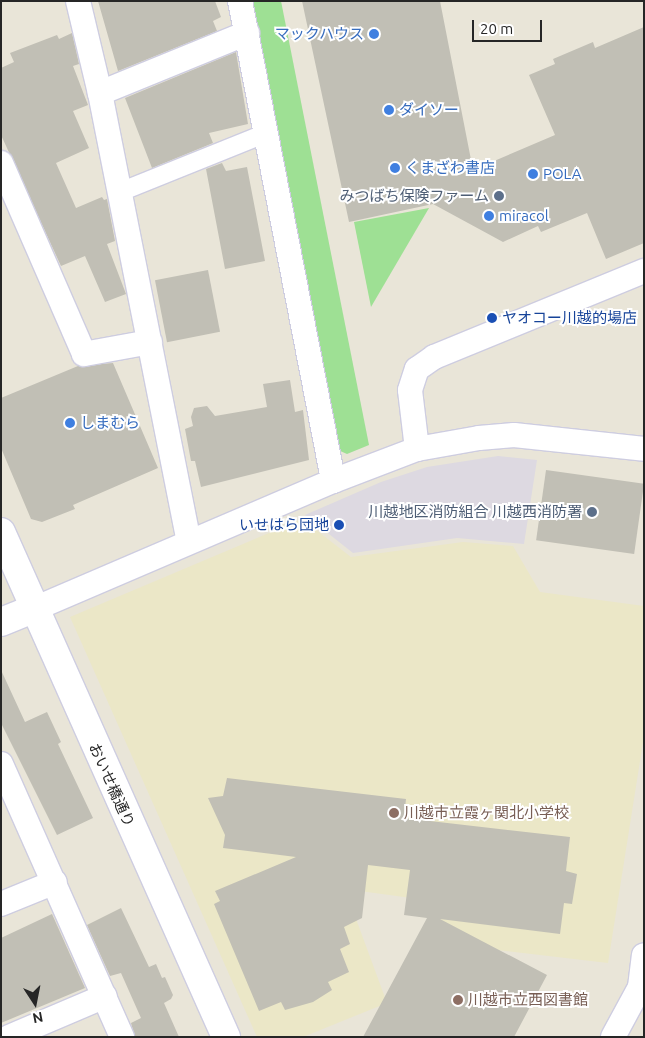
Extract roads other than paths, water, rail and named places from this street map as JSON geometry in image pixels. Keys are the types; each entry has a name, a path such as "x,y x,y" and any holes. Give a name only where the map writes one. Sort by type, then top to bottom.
{"street":[{"path":"78,1 100,93 189,541"},
{"path":"240,1 267,132 333,481"},
{"path":"100,93 247,33"},
{"path":"120,192 267,132"},
{"path":"1,163 84,354 150,342"},
{"path":"417,449 410,390 417,369 434,357 644,271"},
{"path":"1,622 333,481 417,449 479,438 514,435 644,448"},
{"name":"おいせ橋通り","path":"1,532 226,1037"},
{"path":"1,764 55,882 122,1037"},
{"path":"1,904 55,882"},
{"path":"613,1037 640,987 644,955"},
{"path":"10,1037 105,996"}],"place":[{"name":"マックハウス","path":"374,34"},
{"name":"ダイソー","path":"389,110"},
{"name":"くまざわ書店","path":"395,168"},
{"name":"POLA","path":"533,174"},
{"name":"みつばち保険ファーム","path":"499,196"},
{"name":"miracol","path":"489,216"},
{"name":"ヤオコー川越的場店","path":"492,318"},
{"name":"しまむら","path":"70,423"},
{"name":"川越地区消防組合 川越西消防署","path":"592,512"},
{"name":"いせはら団地","path":"339,525"},
{"name":"川越市立霞ヶ関北小学校","path":"394,813"},
{"name":"川越市立西図書館","path":"458,1000"}]}
